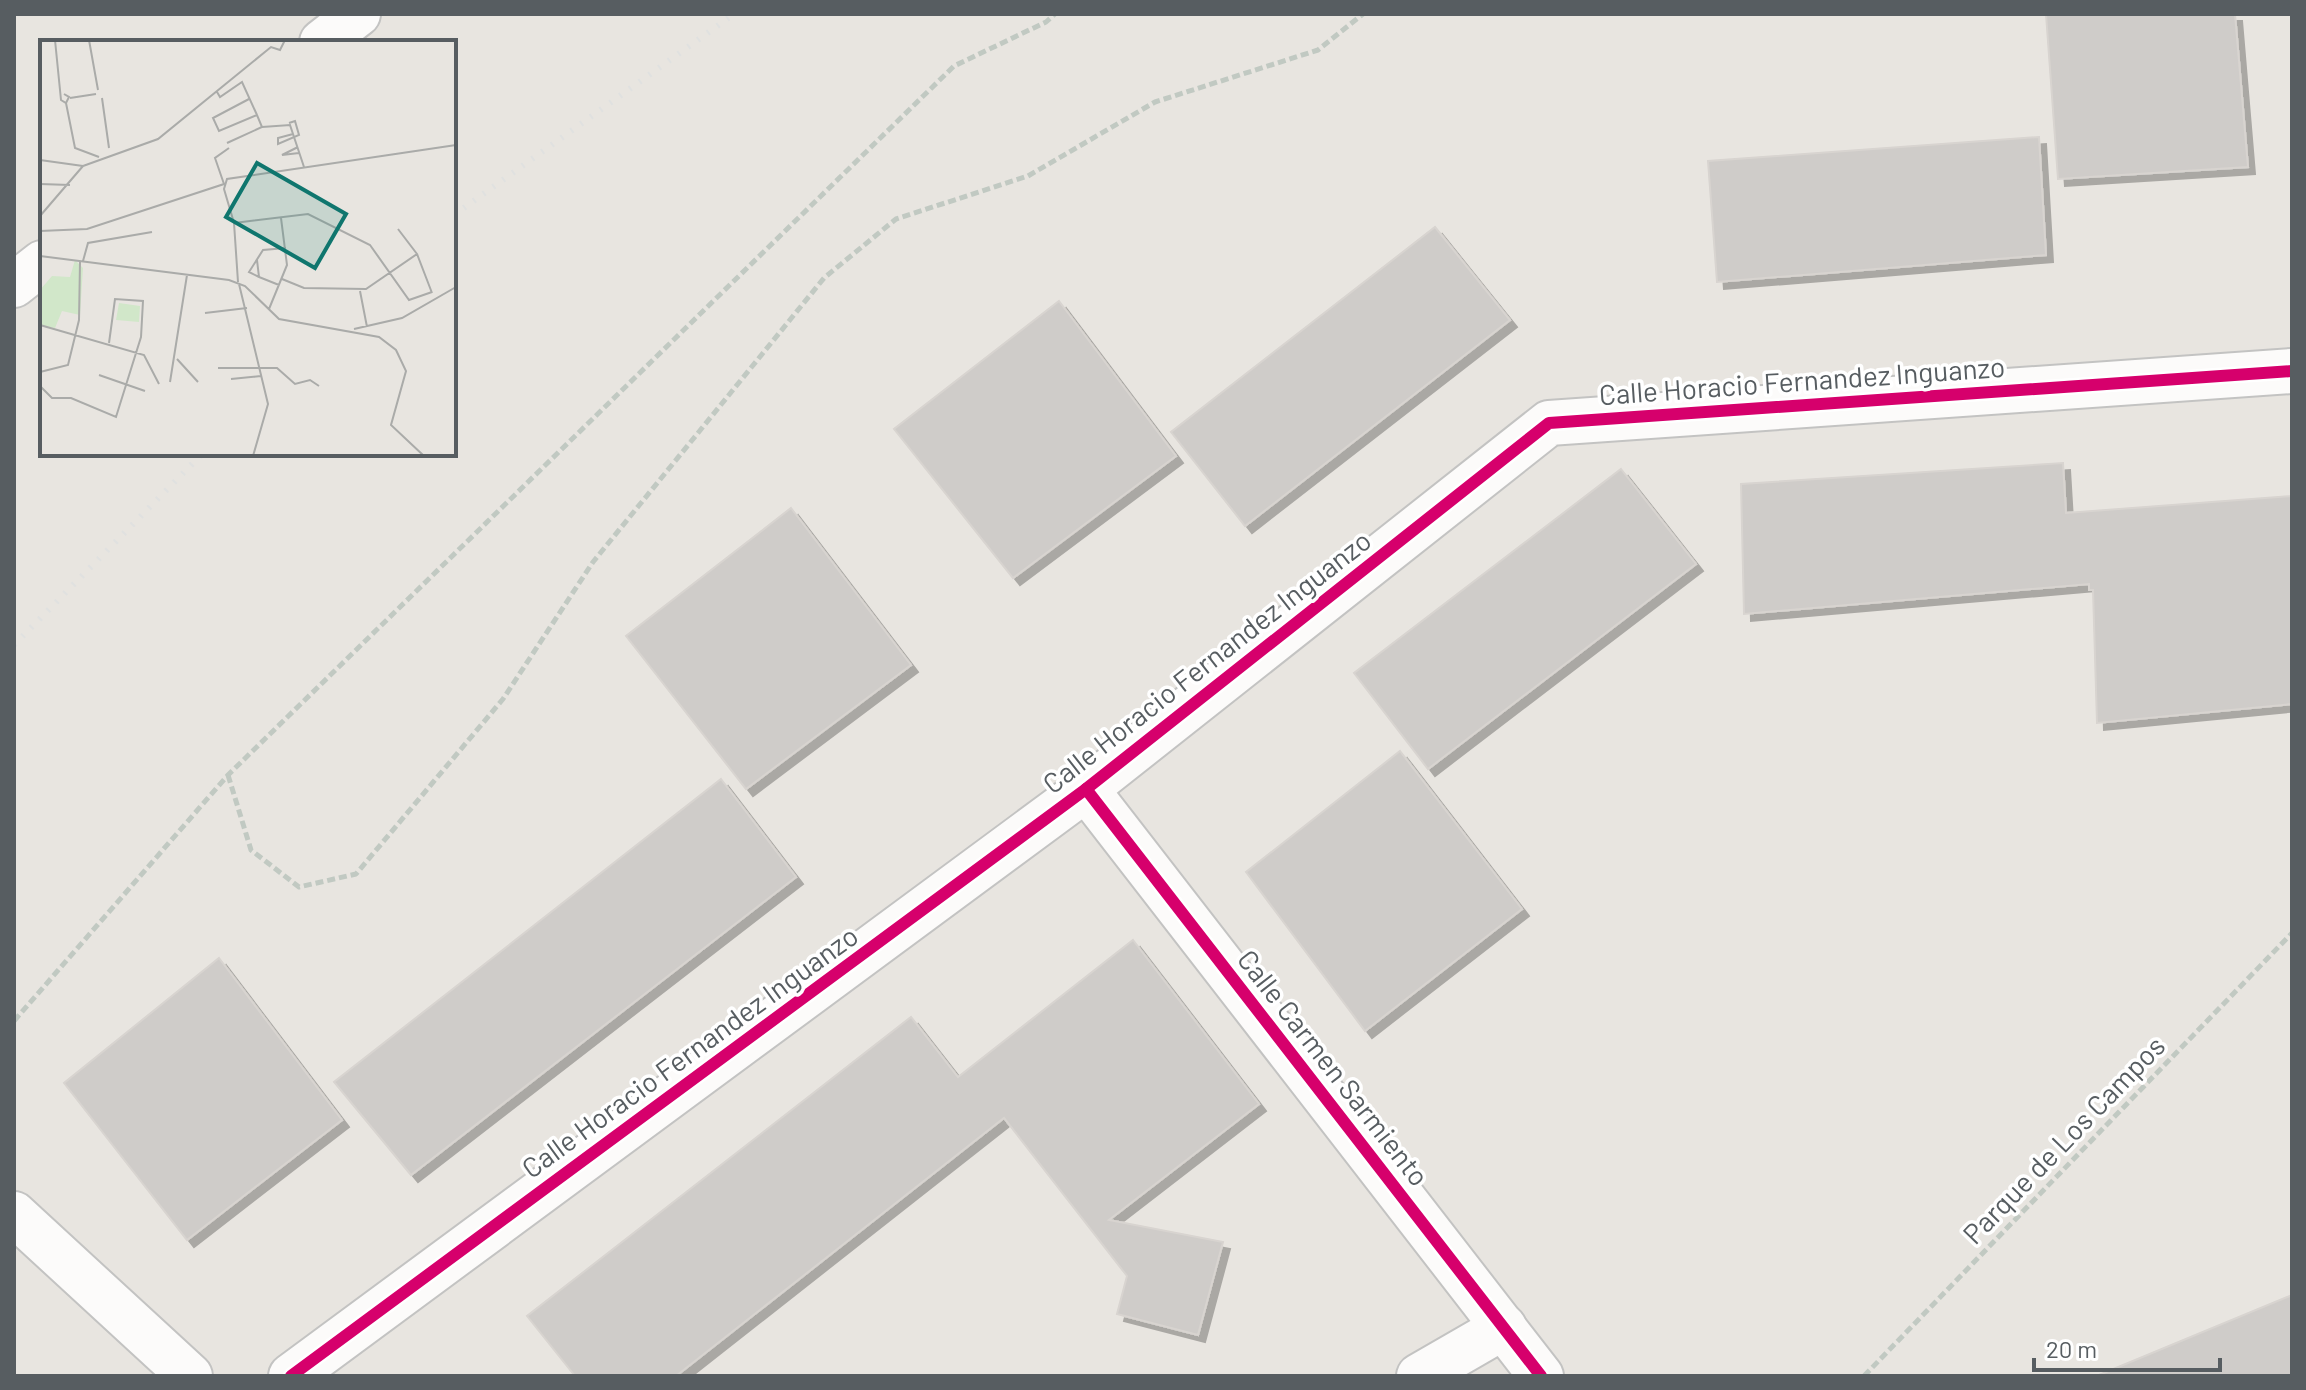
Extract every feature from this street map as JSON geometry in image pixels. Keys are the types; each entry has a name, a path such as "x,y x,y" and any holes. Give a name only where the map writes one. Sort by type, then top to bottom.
{"street":[{"path":"325,40 358,14"},
{"path":"14,285 40,265"},
{"name":"Calle Horacio Fernandez Inguanzo","path":"291,1376 1086,789 1549,423 2292,371"},
{"name":"Calle Carmen Sarmiento","path":"1086,789 1541,1376"},
{"path":"14,1214 190,1376"},
{"path":"1419,1376 1504,1327"}],"path":[{"path":"14,1021 228,775 954,66 1046,22 1055,14"},
{"path":"228,775 251,850 299,887 356,874 503,699 593,562 824,278 896,219 1028,176 1155,102 1318,50 1363,14"}],"building":[{"path":"2046,14 2235,14 2248,167 2058,179"},
{"path":"2039,137 2046,255 1717,282 1708,161"},
{"path":"1435,227 1510,320 1245,526 1171,432"},
{"path":"1059,301 1176,456 1013,578 894,429"},
{"path":"2063,463 2066,513 2292,496 2292,704 2097,723 2093,590 2089,590 2089,584 1744,614 1741,484"},
{"path":"1621,469 1696,564 1428,769 1354,673"},
{"path":"791,508 911,665 746,789 626,636"},
{"path":"1400,751 1522,909 1365,1031 1246,872"},
{"path":"721,779 796,877 411,1175 334,1082"},
{"path":"1133,940 1259,1104 1109,1220 1223,1242 1198,1335 1117,1314 1127,1276 1004,1118 676,1376 575,1376 527,1316 911,1017 958,1077"},
{"path":"219,958 342,1120 187,1240 64,1083"},
{"path":"2292,1295 2292,1376 2099,1376 2099,1375"}],"railway":[{"path":"456,214 734,14"},
{"path":"14,645 200,456"}],"cycle path":[{"path":"291,1376 1086,789 1549,423 2292,371"},
{"path":"1086,789 1541,1376"}]}
